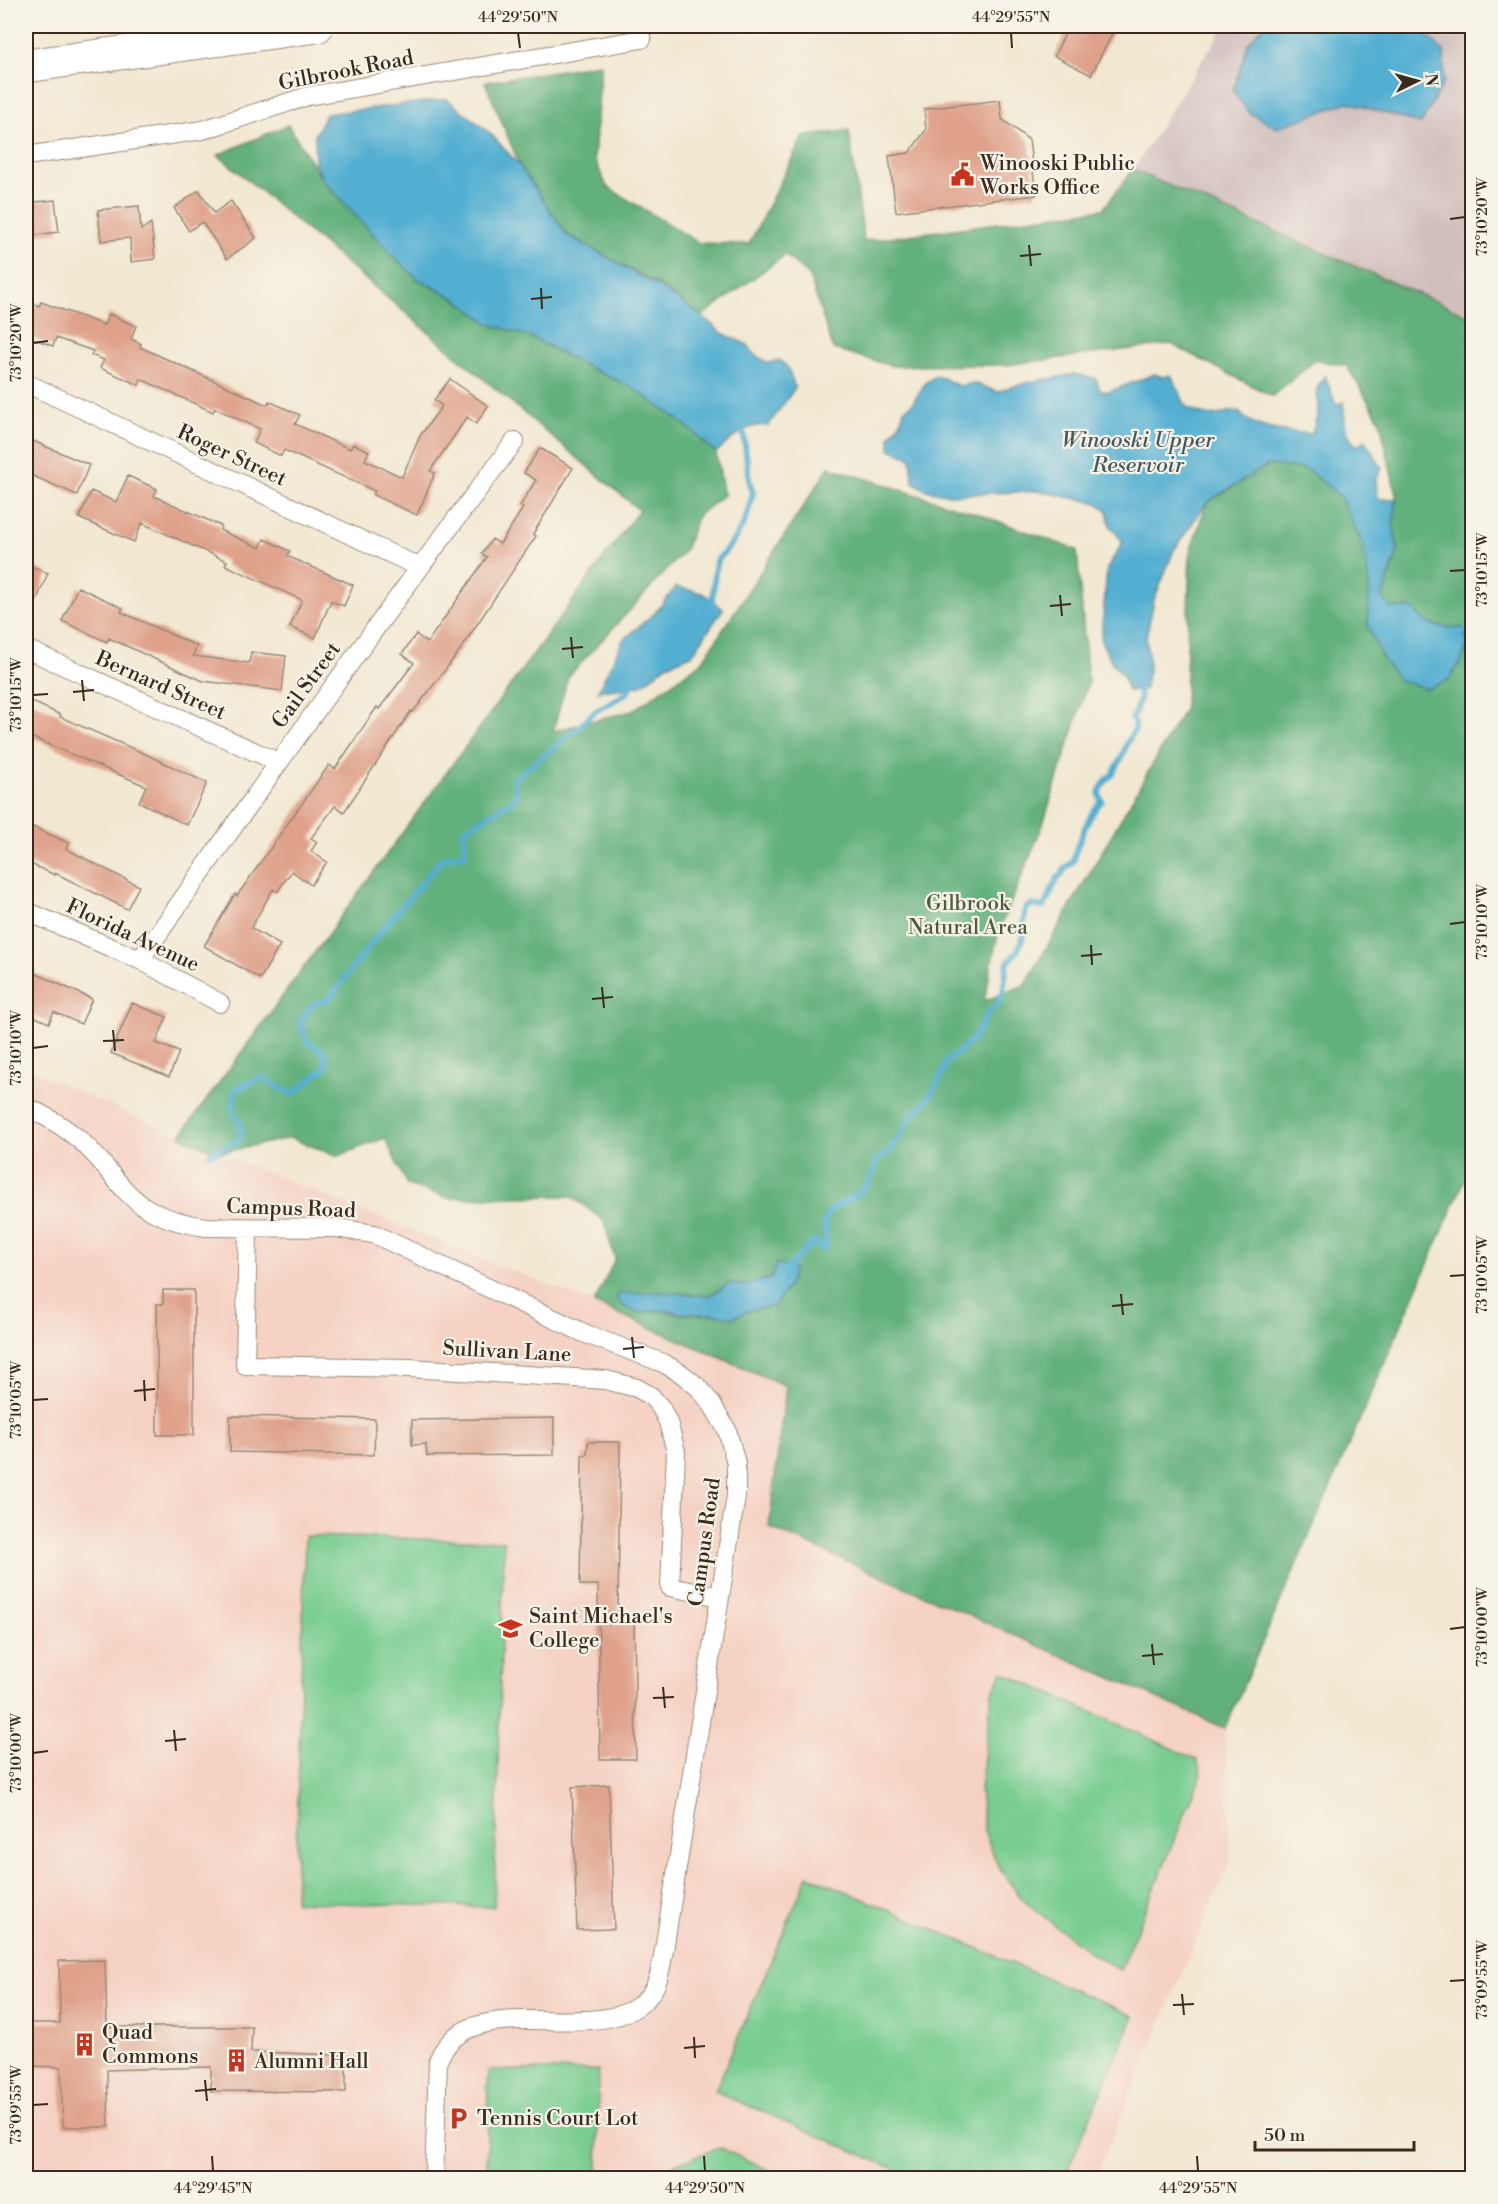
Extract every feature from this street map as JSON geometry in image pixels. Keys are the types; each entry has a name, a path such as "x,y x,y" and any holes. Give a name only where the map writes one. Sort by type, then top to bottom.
{"highway":[{"path":"26,66 317,26"}],"street":[{"name":"Gilbrook Road","path":"26,156 202,130 308,96 642,39"},
{"name":"Roger Street","path":"26,383 418,567"},
{"name":"Gail Street","path":"140,960 418,567 515,441"},
{"name":"Bernard Street","path":"26,649 278,762"},
{"name":"Florida Avenue","path":"26,911 140,960 220,1003"},
{"name":"Campus Road","path":"26,1107 61,1125 73,1134 94,1153 125,1190 145,1207 187,1224 206,1227 336,1228 374,1234 586,1334 663,1363 690,1380 711,1403 723,1421 736,1463 736,1496 664,1950 654,1987 639,2006 618,2015 584,2019 493,2022 467,2029 454,2037 442,2051 438,2061 435,2178"},
{"name":"Sullivan Lane","path":"248,1229 245,1365 409,1368 606,1380 638,1388 651,1396 668,1422 676,1452 670,1587 720,1597"}],"shaded area":[{"path":"1224,26 1472,26 1472,317 1133,170"},
{"name":"Saint Michael's College","path":"26,1068 218,1153 594,1303 786,1386 769,1527 1225,1728 1231,1859 1095,2178 26,2178"}],"green space":[{"name":"Gilbrook Natural Area","path":"601,64 594,158 607,187 699,243 749,244 803,137 849,130 864,241 1103,209 1133,170 1472,317 1472,1163 1225,1728 769,1527 786,1386 594,1303 615,1259 604,1221 571,1196 449,1198 407,1185 385,1138 338,1156 290,1138 218,1153 180,1136 639,510 218,155 288,125 322,179 391,254 418,279 456,299 490,324 531,337 630,386 686,425 716,453 724,495 698,515 685,550 568,677 553,731 632,711 702,662 829,467 981,515 1077,550 1088,684 1042,827 998,933 984,1001 1025,985 1185,708 1190,552 1207,502 1268,465 1306,469 1340,496 1363,545 1369,584 1368,627 1448,680 1461,662 1468,644 1463,628 1435,626 1424,620 1413,608 1392,608 1382,598 1398,550 1393,525 1397,499 1380,421 1347,366 1316,360 1272,396 1171,344 1006,365 892,366 833,349 809,275 785,255 702,316 660,286 566,234 520,166 485,82","holes":["773,1277 773,1306 748,1311 733,1318 714,1314 674,1313 619,1294 675,1293 709,1296 730,1283 743,1286"]},
{"path":"305,1536 504,1541 494,1907 295,1902"},
{"path":"1002,1672 1196,1759 1202,1773 1120,1970 1089,1952 1023,1900 999,1868 984,1831 980,1789 992,1694"},
{"path":"808,1875 1134,2016 1064,2178 916,2178 715,2091"},
{"path":"488,2070 598,2070 598,2178 487,2178"},
{"path":"720,2148 787,2178 668,2178 674,2164"}],"water":[{"path":"1263,26 1416,26 1444,51 1444,81 1421,124 1348,102 1277,128 1249,113 1233,91 1248,44"},
{"path":"447,99 490,133 520,166 566,234 660,287 722,333 748,345 755,355 768,363 780,360 788,368 795,388 768,426 760,425 746,429 716,453 686,425 630,386 531,337 490,324 456,299 418,279 391,254 322,179 315,163 315,135 326,114"},
{"name":"Winooski Upper Reservoir","path":"1074,374 1096,379 1100,390 1108,392 1155,374 1162,377 1171,375 1187,408 1210,415 1238,411 1253,423 1262,426 1312,434 1318,411 1317,388 1325,376 1336,405 1343,402 1346,431 1356,446 1365,440 1382,468 1376,480 1378,499 1397,499 1393,525 1398,550 1382,598 1392,608 1413,608 1429,623 1463,628 1468,644 1461,662 1448,680 1427,689 1399,680 1384,661 1368,627 1369,584 1363,545 1340,496 1306,469 1268,465 1207,502 1174,550 1154,600 1146,638 1149,664 1145,689 1128,691 1123,676 1112,662 1101,641 1107,569 1123,542 1110,526 1107,510 1097,503 1039,491 950,495 926,490 913,482 911,458 890,449 890,436 900,423 904,410 912,404 926,382 937,375 959,386 974,383 998,392 1026,383"},
{"path":"676,587 702,593 723,609 692,655 667,665 643,684 630,688 598,691 623,640 655,613"},
{"path":"776,1263 794,1270 789,1286 774,1306 748,1311 733,1318 665,1310 638,1312 628,1308 616,1298 619,1294 660,1292 709,1296 730,1283 743,1286 772,1278"}],"building":[{"path":"1069,26 1116,26 1091,75 1054,56"},
{"name":"Winooski Public Works Office","path":"1000,100 1002,119 1029,140 1036,195 896,212 889,156 909,153 926,130 924,109"},
{"path":"199,190 214,213 231,201 256,238 227,259 202,222 189,231 174,208"},
{"path":"55,200 59,232 26,236 26,203"},
{"path":"139,206 141,230 151,223 155,259 131,262 130,238 101,241 98,210"},
{"path":"26,300 39,306 41,302 104,325 109,314 136,326 131,339 141,344 140,347 267,405 269,401 300,415 295,424 350,449 353,444 369,451 365,460 402,477 420,436 442,406 434,400 450,379 488,406 476,424 467,417 430,471 435,473 417,515 373,495 375,491 284,450 281,456 254,443 260,429 215,408 213,412 141,379 139,385 100,368 104,360 91,355 93,351 56,338 53,346 26,336"},
{"path":"26,438 89,465 77,495 26,473"},
{"path":"540,448 573,468 533,534 536,536 458,653 413,712 411,711 344,812 335,806 311,838 317,842 311,851 327,862 311,885 292,871 277,892 273,889 251,928 280,945 260,979 204,946 235,894 237,896 329,765 335,769 377,707 379,709 414,663 402,654 416,634 427,643 487,557 482,554 492,539 500,544 523,508 520,506 536,480 524,473"},
{"path":"128,476 157,489 154,496 221,526 220,530 260,548 264,539 290,551 287,556 353,585 344,606 331,601 315,638 290,627 302,600 225,565 227,561 142,523 134,542 79,518 91,491 116,502"},
{"path":"26,564 48,573 26,626"},
{"path":"78,587 123,608 121,612 197,646 193,656 249,663 251,652 286,656 282,691 203,681 109,638 107,642 62,621"},
{"path":"26,699 61,715 60,717 207,783 187,825 139,802 146,786 26,735"},
{"path":"26,824 69,843 66,849 139,886 127,909 55,873 55,875 26,862"},
{"path":"26,969 92,999 81,1024 54,1012 49,1023 26,1013"},
{"path":"132,1003 167,1017 156,1043 179,1052 169,1077 111,1053"},
{"path":"163,1290 194,1290 194,1435 157,1435 157,1304 163,1304"},
{"path":"230,1416 375,1419 374,1455 230,1452"},
{"path":"554,1418 554,1455 427,1456 426,1444 412,1445 412,1420"},
{"path":"588,1442 620,1442 618,1615 634,1615 636,1759 600,1759 598,1585 580,1585 582,1455 587,1455"},
{"path":"609,1785 614,1929 577,1930 572,1787"},
{"path":"105,1960 107,2027 252,2027 251,2052 346,2055 346,2092 211,2091 211,2067 107,2070 109,2127 63,2127 61,2067 26,2066 26,2023 60,2023 59,1961"}],"waterway":[{"path":"712,601 716,562 732,543 745,522 753,493 743,429"},
{"path":"1459,635 1472,625"},
{"path":"788,1268 815,1240 822,1250 828,1241 825,1229 828,1214 865,1187 872,1177 876,1161 893,1147 913,1115 929,1097 946,1062 974,1038 988,1013 998,1004 1003,993 1007,964 1018,950 1023,937 1025,909 1031,905 1044,907 1058,877 1073,861 1087,822 1102,801 1099,795 1100,790 1112,775 1135,729 1135,722 1132,719 1140,699 1138,681"},
{"path":"210,1154 240,1140 241,1125 233,1110 235,1089 263,1077 293,1094 326,1067 325,1053 307,1041 300,1022 313,1004 329,999 380,932 443,858 465,855 464,830 516,798 515,778 576,730 594,712 627,693 630,688"}],"place":[{"name":"Winooski Public Works Office","path":"962,175"},
{"name":"Saint Michael's College","path":"511,1628"},
{"name":"Quad Commons","path":"84,2044"},
{"name":"Alumni Hall","path":"236,2061"},
{"name":"Tennis Court Lot","path":"459,2118"}]}
